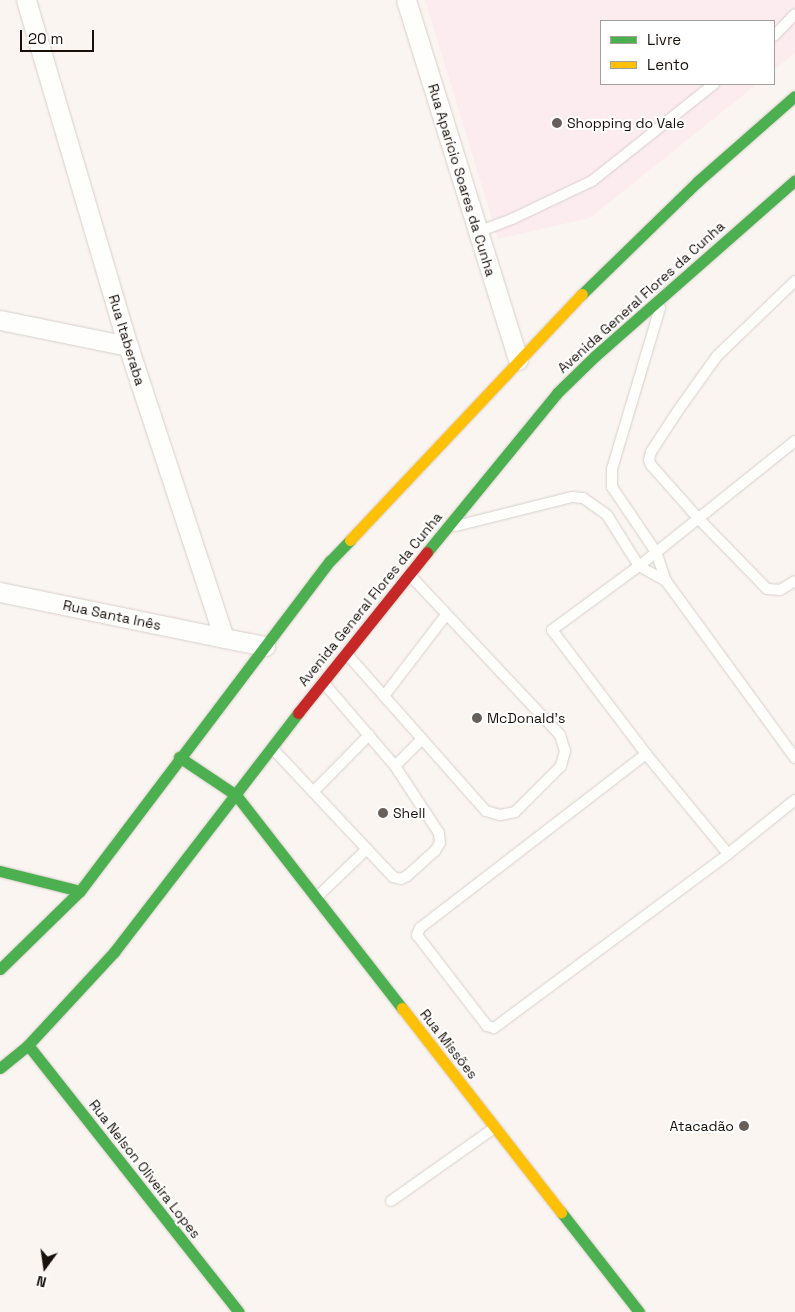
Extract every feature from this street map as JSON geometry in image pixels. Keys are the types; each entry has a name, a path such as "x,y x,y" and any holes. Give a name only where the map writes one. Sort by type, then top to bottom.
{"main road":[{"path":"0,970 80,891 179,757 330,561 518,360 697,182 795,96"},
{"name":"Avenida General Flores da Cunha","path":"0,1068 28,1044 114,952 322,681 557,393 664,294 795,180"},
{"name":"Rua Missões","path":"179,757 236,795 639,1312"},
{"path":"0,871 80,891"},
{"name":"Rua Nelson Oliveira Lopes","path":"28,1044 239,1312"}],"street":[{"name":"Rua Itaberaba","path":"26,0 128,346 224,638"},
{"name":"Rua Aparício Soares da Cunha","path":"406,0 518,360"},
{"path":"0,320 128,346"},
{"name":"Rua Santa Inês","path":"0,592 224,638"},
{"path":"224,638 264,646"}],"lane":[{"path":"775,35 795,14"},
{"path":"478,232 512,219 592,181 713,85"},
{"path":"795,281 717,356 651,452 649,460 650,465 698,518 767,589 780,590 795,581"},
{"path":"664,294 612,469 612,487 621,503 656,552 666,581 795,758"},
{"path":"728,854 646,754 552,630 639,566 795,441"},
{"path":"445,529 572,497 583,498 607,515 639,566 666,581"},
{"path":"345,652 486,811 500,816 515,812 561,766 565,751 560,735 446,615 410,574"},
{"path":"384,696 446,615"},
{"path":"272,748 393,877 401,879 407,876 435,851 440,842 439,833 395,766 322,681"},
{"path":"313,792 369,735"},
{"path":"395,766 422,739"},
{"path":"646,754 418,931 417,935 487,1026 494,1028 499,1026 728,854 795,800"},
{"path":"317,898 366,850"},
{"path":"391,1201 495,1127"}],"shaded area":[{"path":"425,0 795,0 795,53 775,69 775,20 600,20 600,85 756,85 590,218 498,239"}],"traffic: fast":[{"path":"582,294 697,182 795,96"},
{"path":"427,552 557,393 595,356 795,180"},
{"path":"0,969 80,891 330,561 350,540"},
{"path":"0,1068 28,1045 114,952 298,713"},
{"path":"179,757 236,795 402,1008"},
{"path":"0,871 80,891"},
{"path":"28,1045 239,1312"},
{"path":"561,1212 639,1312"}],"traffic: slow":[{"path":"350,540 582,294"},
{"path":"402,1008 561,1212"}],"traffic: jam":[{"path":"298,713 427,552"}],"place":[{"name":"Shopping do Vale","path":"557,123"},
{"name":"McDonald's","path":"477,718"},
{"name":"Shell","path":"383,813"},
{"name":"Atacadão","path":"744,1126"}]}
